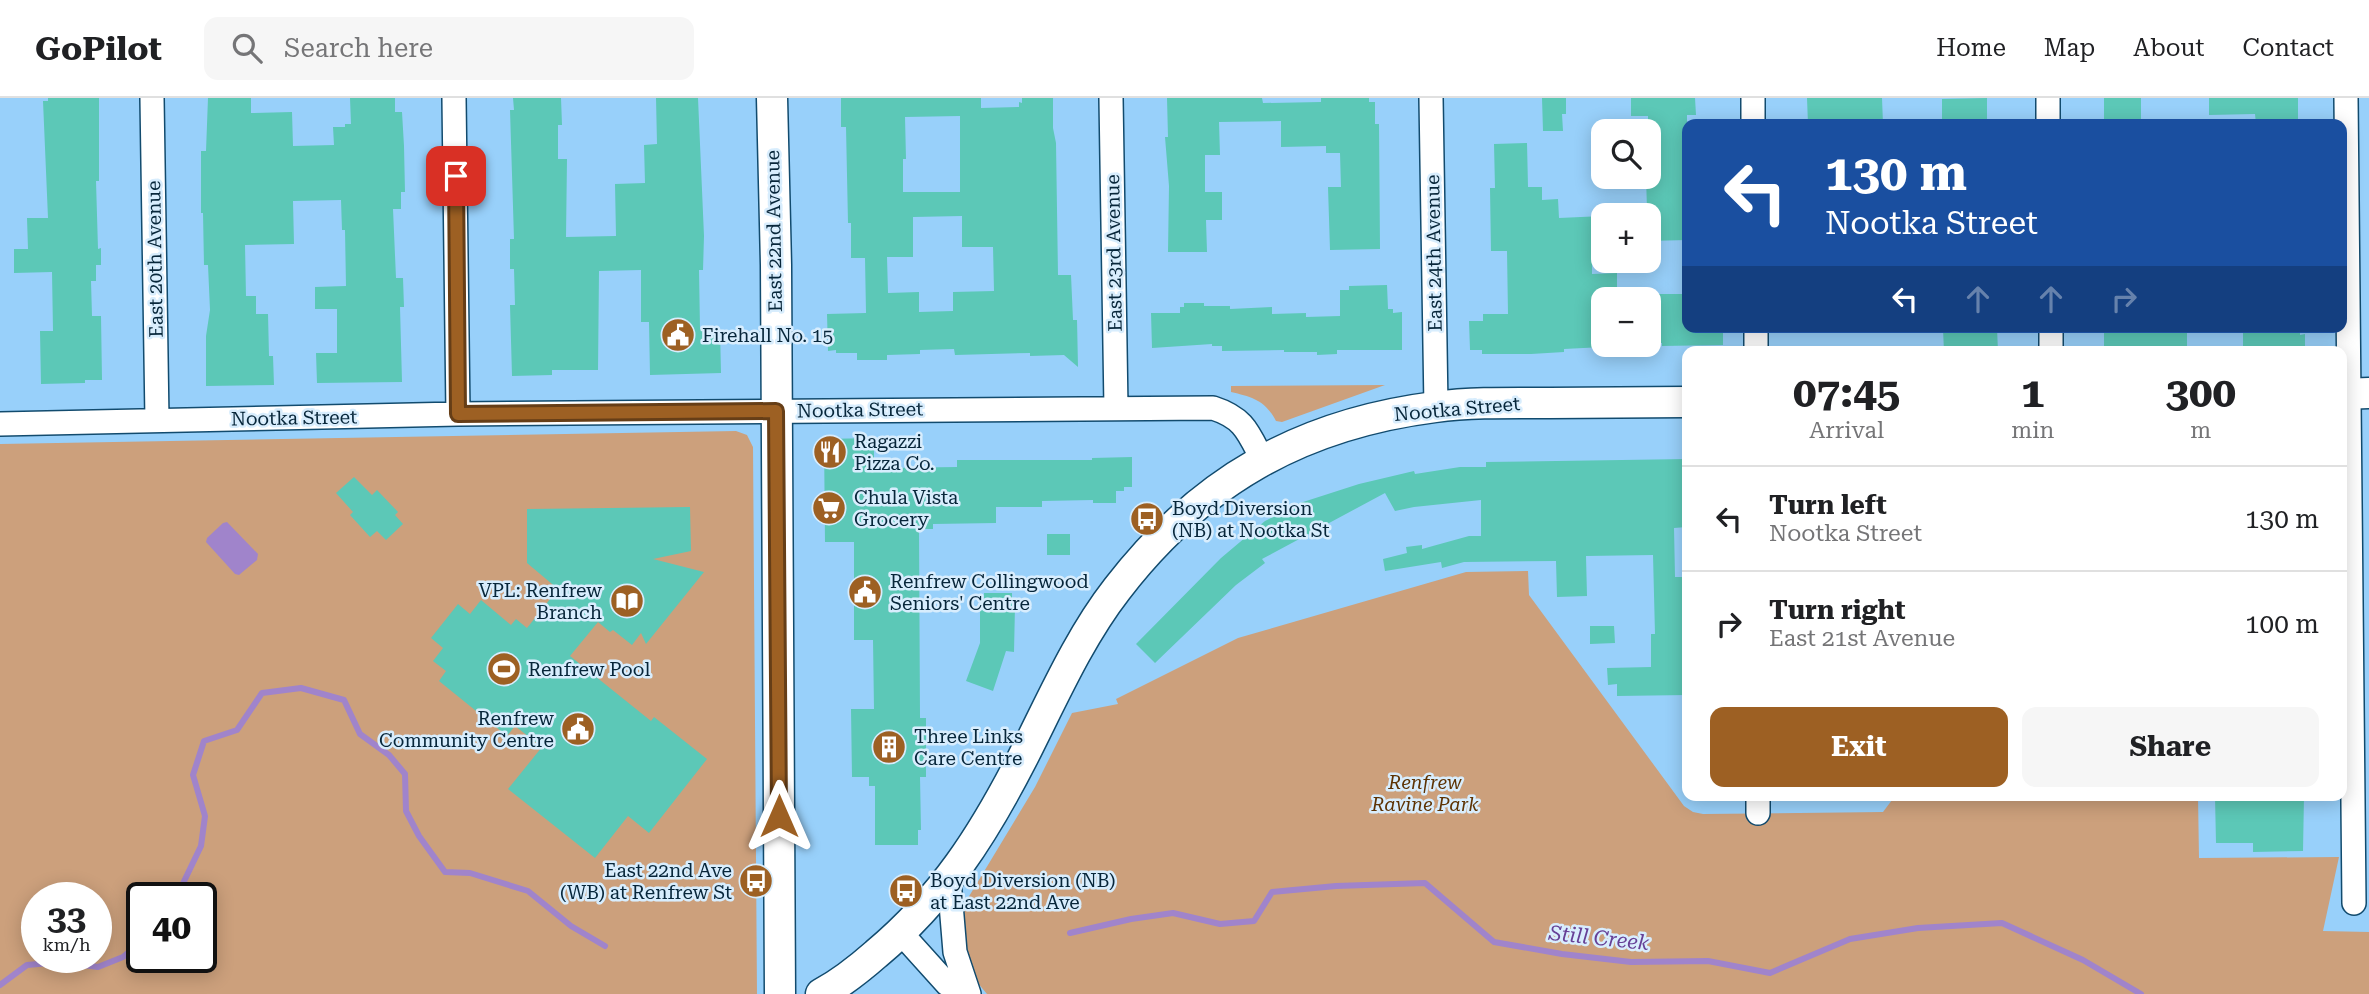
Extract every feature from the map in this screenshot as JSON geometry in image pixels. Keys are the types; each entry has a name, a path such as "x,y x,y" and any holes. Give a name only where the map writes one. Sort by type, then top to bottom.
{"street":[{"name":"East 20th Avenue","path":"152,98 158,420"},
{"path":"454,98 458,414"},
{"name":"East 22nd Avenue","path":"772,98 776,261 780,994"},
{"name":"East 23rd Avenue","path":"1111,98 1116,408"},
{"name":"East 24th Avenue","path":"1431,98 1436,407"},
{"path":"1753,98 1753,119"},
{"path":"2048,98 2048,119"},
{"path":"2346,98 2346,119"},
{"path":"2347,140 2353,394 2354,903"},
{"name":"Nootka Street","path":"0,424 458,414 1213,408 1232,414 1245,428 1262,459 1322,432 1380,416 1436,407 1489,403 1682,402"},
{"path":"821,994 836,986 901,933 949,880 987,825 1079,650 1116,590 1174,525 1231,479 1262,459"},
{"path":"949,880 955,952 967,994"},
{"path":"901,933 947,984 967,994"}],"green space":[{"path":"1385,385 1282,422 1276,421 1257,400 1231,392 1231,386"},
{"path":"736,431 747,435 753,447 757,994 0,994 0,444"},
{"name":"Renfrew Ravine Park","path":"1528,571 1529,595 1684,806 1693,812 1883,812 1891,801 2198,801 2199,858 2339,857 2323,931 2369,932 2369,994 987,994 964,960 962,921 968,898 1035,787 1072,713 1118,704 1116,699 1238,638 1466,572"}],"shaded area":[{"path":"227,522 258,554 257,560 239,575 235,574 206,542 207,538"}],"building":[{"path":"48,98 99,98 99,181 96,181 101,265 96,265 96,281 91,281 92,316 101,316 102,380 85,380 85,383 41,384 40,331 53,331 52,272 14,273 14,249 28,249 27,218 48,218 43,101 48,101"},
{"path":"208,98 251,98 251,113 292,112 293,146 334,145 333,127 351,124 350,98 395,98 395,112 402,112 404,146 405,192 401,192 401,209 393,209 396,278 403,278 404,307 400,307 402,382 317,383 316,353 337,353 337,309 315,309 315,287 346,286 345,230 342,230 341,200 293,201 294,244 245,245 246,296 256,296 256,314 268,314 269,356 273,356 274,385 206,386 206,336 210,310 208,265 204,265 201,213 201,151 206,151"},
{"path":"513,98 561,98 562,125 558,125 558,159 567,159 566,237 616,236 615,184 645,183 644,145 657,144 656,98 698,98 704,236 703,270 699,270 700,329 720,329 721,373 650,375 649,322 641,322 641,270 599,271 598,370 552,370 552,375 512,376 510,305 515,305 514,269 510,269 510,239 514,239 510,110 514,110"},
{"path":"841,98 981,98 981,108 1019,107 1022,98 1053,98 1058,275 1071,275 1073,320 1077,320 1078,367 1064,355 955,355 954,349 887,355 887,360 857,360 857,353 828,351 827,314 866,313 865,258 851,258 846,127 841,127","holes":["960,116 960,192 903,192 903,159 906,159 905,117","962,216 962,247 993,247 994,291 953,292 953,311 919,312 919,292 888,293 887,257 913,257 913,217"]},
{"path":"1167,98 1262,98 1263,103 1321,102 1321,98 1369,98 1369,102 1375,102 1375,124 1379,124 1380,249 1330,250 1328,187 1341,187 1340,153 1326,153 1326,146 1281,147 1281,121 1219,122 1220,155 1205,155 1205,192 1222,192 1222,220 1206,220 1207,252 1168,252 1169,186 1165,137 1168,137"},
{"path":"1542,98 1566,98 1566,114 1562,114 1563,131 1543,131"},
{"path":"1631,98 1695,98 1696,115 1687,115 1687,119 1682,119 1682,240 1661,241 1661,203 1647,203 1646,189 1661,189 1661,119 1648,119 1648,116 1631,116"},
{"path":"1807,98 1882,98 1883,119 1808,119"},
{"path":"1987,98 1987,119 1942,119 1942,99"},
{"path":"2104,98 2141,98 2141,119 2104,119"},
{"path":"2209,98 2298,98 2298,119 2256,119 2255,114 2209,115"},
{"path":"1527,143 1528,187 1542,187 1542,200 1558,199 1559,218 1591,217 1591,273 1617,273 1617,287 1591,287 1591,348 1531,354 1482,354 1482,350 1470,350 1469,321 1483,321 1483,314 1508,314 1507,251 1491,251 1490,188 1495,188 1494,144"},
{"path":"1387,285 1388,309 1393,309 1393,313 1402,312 1402,350 1337,350 1337,354 1317,355 1317,352 1284,350 1222,351 1222,346 1212,344 1152,348 1151,313 1180,313 1180,307 1184,307 1184,303 1230,306 1230,309 1272,307 1272,314 1306,313 1306,317 1340,316 1340,290 1349,290 1349,286"},
{"path":"1661,294 1682,294 1682,333 1723,333 1723,345 1662,346"},
{"path":"1943,333 1997,333 1998,346 1944,346"},
{"path":"2104,333 2187,333 2187,346 2104,346"},
{"path":"2243,333 2305,334 2305,346 2243,346"},
{"path":"874,438 874,462 885,462 885,468 957,467 957,460 1092,460 1132,457 1132,487 1116,491 1116,503 1093,503 1093,500 1042,501 1042,507 996,507 996,523 933,524 933,529 919,529 920,718 926,718 926,777 920,777 921,830 918,830 918,845 875,845 875,786 869,786 869,777 852,777 851,709 874,709 873,640 854,640 854,542 825,542 824,439"},
{"path":"1682,459 1682,527 1674,528 1675,577 1682,577 1682,695 1617,696 1617,684 1608,685 1607,668 1651,667 1651,634 1655,634 1653,555 1586,556 1587,596 1557,597 1556,561 1464,562 1442,568 1441,562 1385,571 1383,559 1407,553 1406,547 1422,545 1422,549 1469,536 1481,536 1481,500 1395,511 1385,493 1262,559 1265,563 1236,585 1155,663 1136,644 1221,558 1265,521 1300,503 1359,484 1414,471 1415,474 1460,467 1486,467 1486,462"},
{"path":"354,477 372,495 377,490 398,512 395,515 403,524 386,540 377,531 370,537 350,515 353,512 336,493"},
{"name":"Renfrew Community Centre","path":"690,507 691,551 653,559 704,572 646,644 641,633 632,645 598,622 570,656 651,721 654,717 707,759 649,833 628,816 595,858 508,789 542,747 515,726 507,736 439,681 446,671 433,661 443,648 431,638 458,604 470,614 481,600 511,625 516,619 527,628 558,589 527,563 527,509"},
{"path":"1047,534 1070,534 1070,555 1047,555"},
{"path":"984,593 1012,593 1012,606 1015,606 1014,652 1006,651 993,691 966,681 980,643 980,599 984,599"},
{"path":"1590,626 1614,626 1615,643 1590,644"},
{"path":"2215,801 2304,801 2303,851 2253,852 2253,843 2216,843"}],"waterway":[{"name":"Still Creek","path":"184,882 201,846 205,816 193,775 204,741 237,730 262,693 301,688 344,700 360,734 389,755 405,774 406,811 419,836 445,872 470,873 528,891 571,926 605,946"},
{"name":"Still Creek","path":"1070,933 1131,919 1173,913 1220,924 1254,921 1272,892 1336,886 1425,883 1494,942 1562,954 1631,962 1708,961 1770,973 1850,939 1918,928 2002,923 2083,960 2141,994"},
{"name":"Still Creek","path":"0,985 27,965 61,962 98,967 126,954"}],"place":[{"name":"Firehall No. 15","path":"678,335"},
{"name":"Ragazzi Pizza Co.","path":"830,452"},
{"name":"Chula Vista Grocery","path":"829,508"},
{"name":"Boyd Diversion (NB) at Nootka St","path":"1147,519"},
{"name":"Renfrew Collingwood Seniors' Centre","path":"865,592"},
{"name":"VPL: Renfrew Branch","path":"627,601"},
{"name":"Renfrew Pool","path":"504,669"},
{"name":"Renfrew Community Centre","path":"578,729"},
{"name":"Three Links Care Centre","path":"889,747"},
{"name":"East 22nd Ave (WB) at Renfrew St","path":"756,881"},
{"name":"Boyd Diversion (NB) at East 22nd Ave","path":"906,891"}],"route":[{"path":"456,176 458,414 776,411 779,816"}]}
